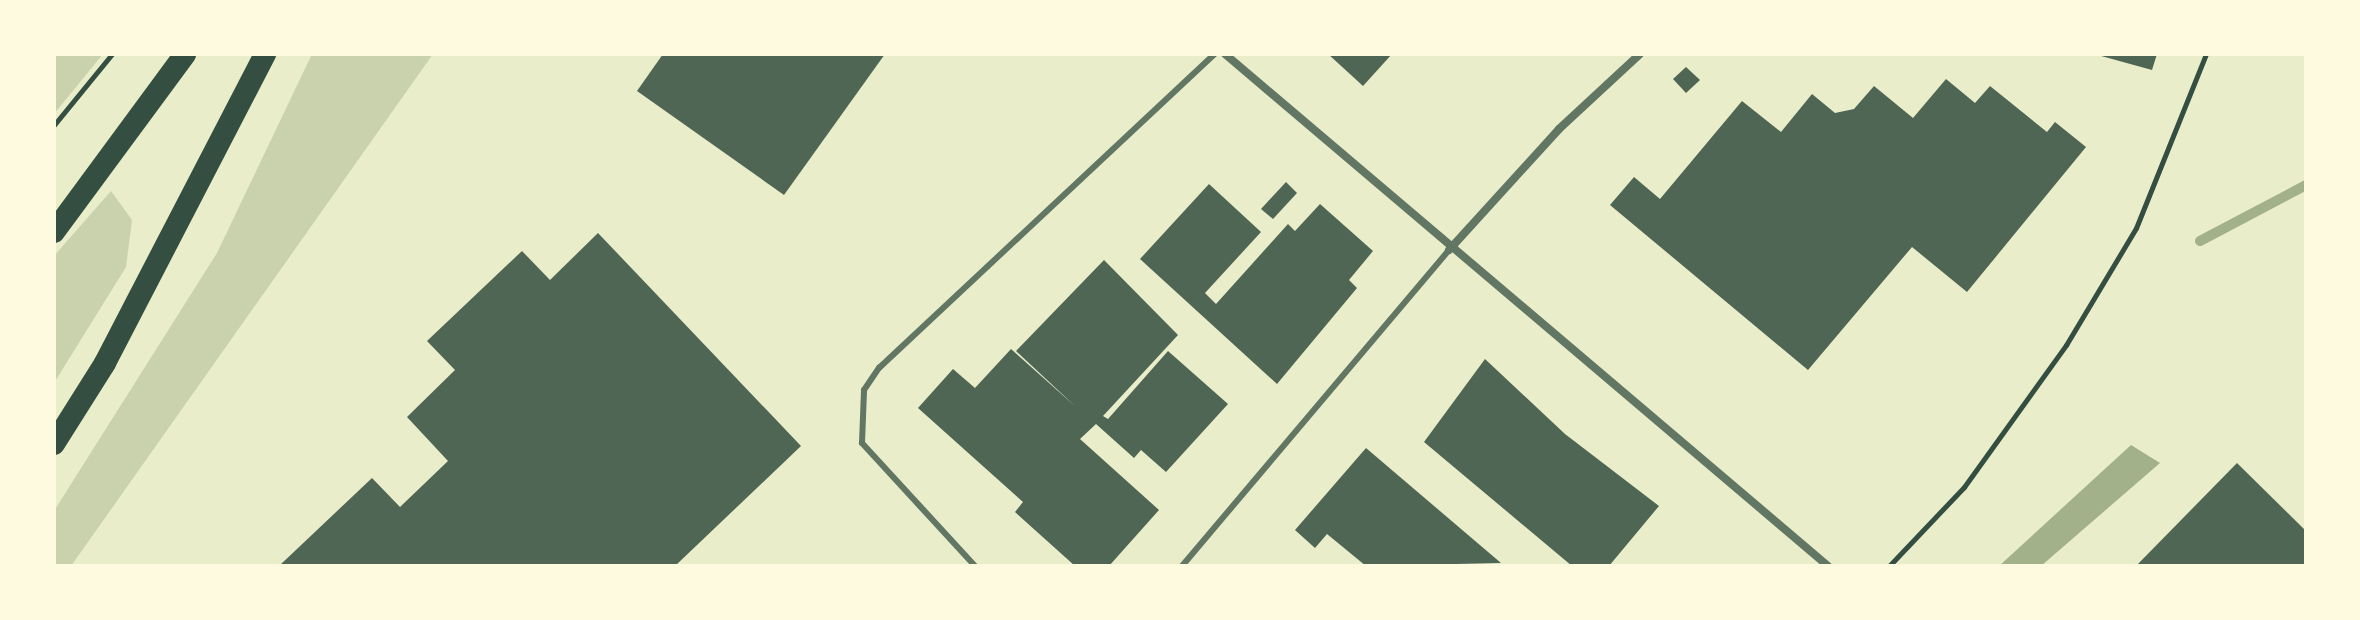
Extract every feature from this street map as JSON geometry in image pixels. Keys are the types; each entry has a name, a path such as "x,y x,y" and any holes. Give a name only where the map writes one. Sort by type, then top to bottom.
{"highway":[{"path":"54,232 185,54"},
{"path":"54,444 105,363 265,54"}],"street":[{"path":"1225,54 1449,250 1828,566"},
{"path":"1449,250 1559,129 1640,54"}],"lane":[{"path":"975,566 862,443 859,410 879,368 1215,54"},
{"path":"1182,566 1449,250"}],"path":[{"path":"54,125 112,54"},
{"path":"1889,566 1964,487 2066,345 2136,228 2206,54"}],"shaded area":[{"path":"54,54 103,54 54,114"},
{"path":"312,54 433,54 71,566 54,566 54,511 217,253"},
{"path":"111,191 132,220 126,267 54,383 54,256"},
{"path":"2131,445 2160,463 2041,566 1999,566"}],"building":[{"path":"663,54 885,54 784,195 637,91"},
{"path":"1328,54 1392,54 1363,86"},
{"path":"2094,54 2157,54 2152,70"},
{"path":"1686,67 1700,80 1686,93 1673,79"},
{"path":"1946,79 1975,103 1990,86 2047,132 2055,122 2086,147 1967,292 1912,247 1808,370 1610,205 1634,177 1660,199 1742,101 1781,132 1812,94 1835,113 1854,109 1874,86 1913,118"},
{"path":"1286,182 1297,193 1273,219 1261,209"},
{"path":"1209,184 1261,232 1205,293 1216,304 1288,224 1295,231 1320,204 1373,251 1349,280 1357,288 1277,384 1140,259"},
{"path":"598,233 801,446 675,566 279,566 372,478 400,507 448,461 407,417 455,370 427,341 522,251 550,280"},
{"path":"1104,260 1178,335 1103,416 1108,419 1168,351 1228,404 1166,472 1141,450 1134,458 1096,424 1080,439 1159,510 1109,566 1075,566 1015,512 1023,502 918,408 953,369 975,388 1011,349 1076,407 1016,351"},
{"path":"1485,359 1565,434 1659,506 1609,566 1572,566 1424,442"},
{"path":"1366,448 1501,563 1366,566 1327,534 1315,548 1295,530"},
{"path":"2237,463 2306,531 2306,566 2136,566"}],"waterway":[{"path":"2200,241 2306,185"}]}
